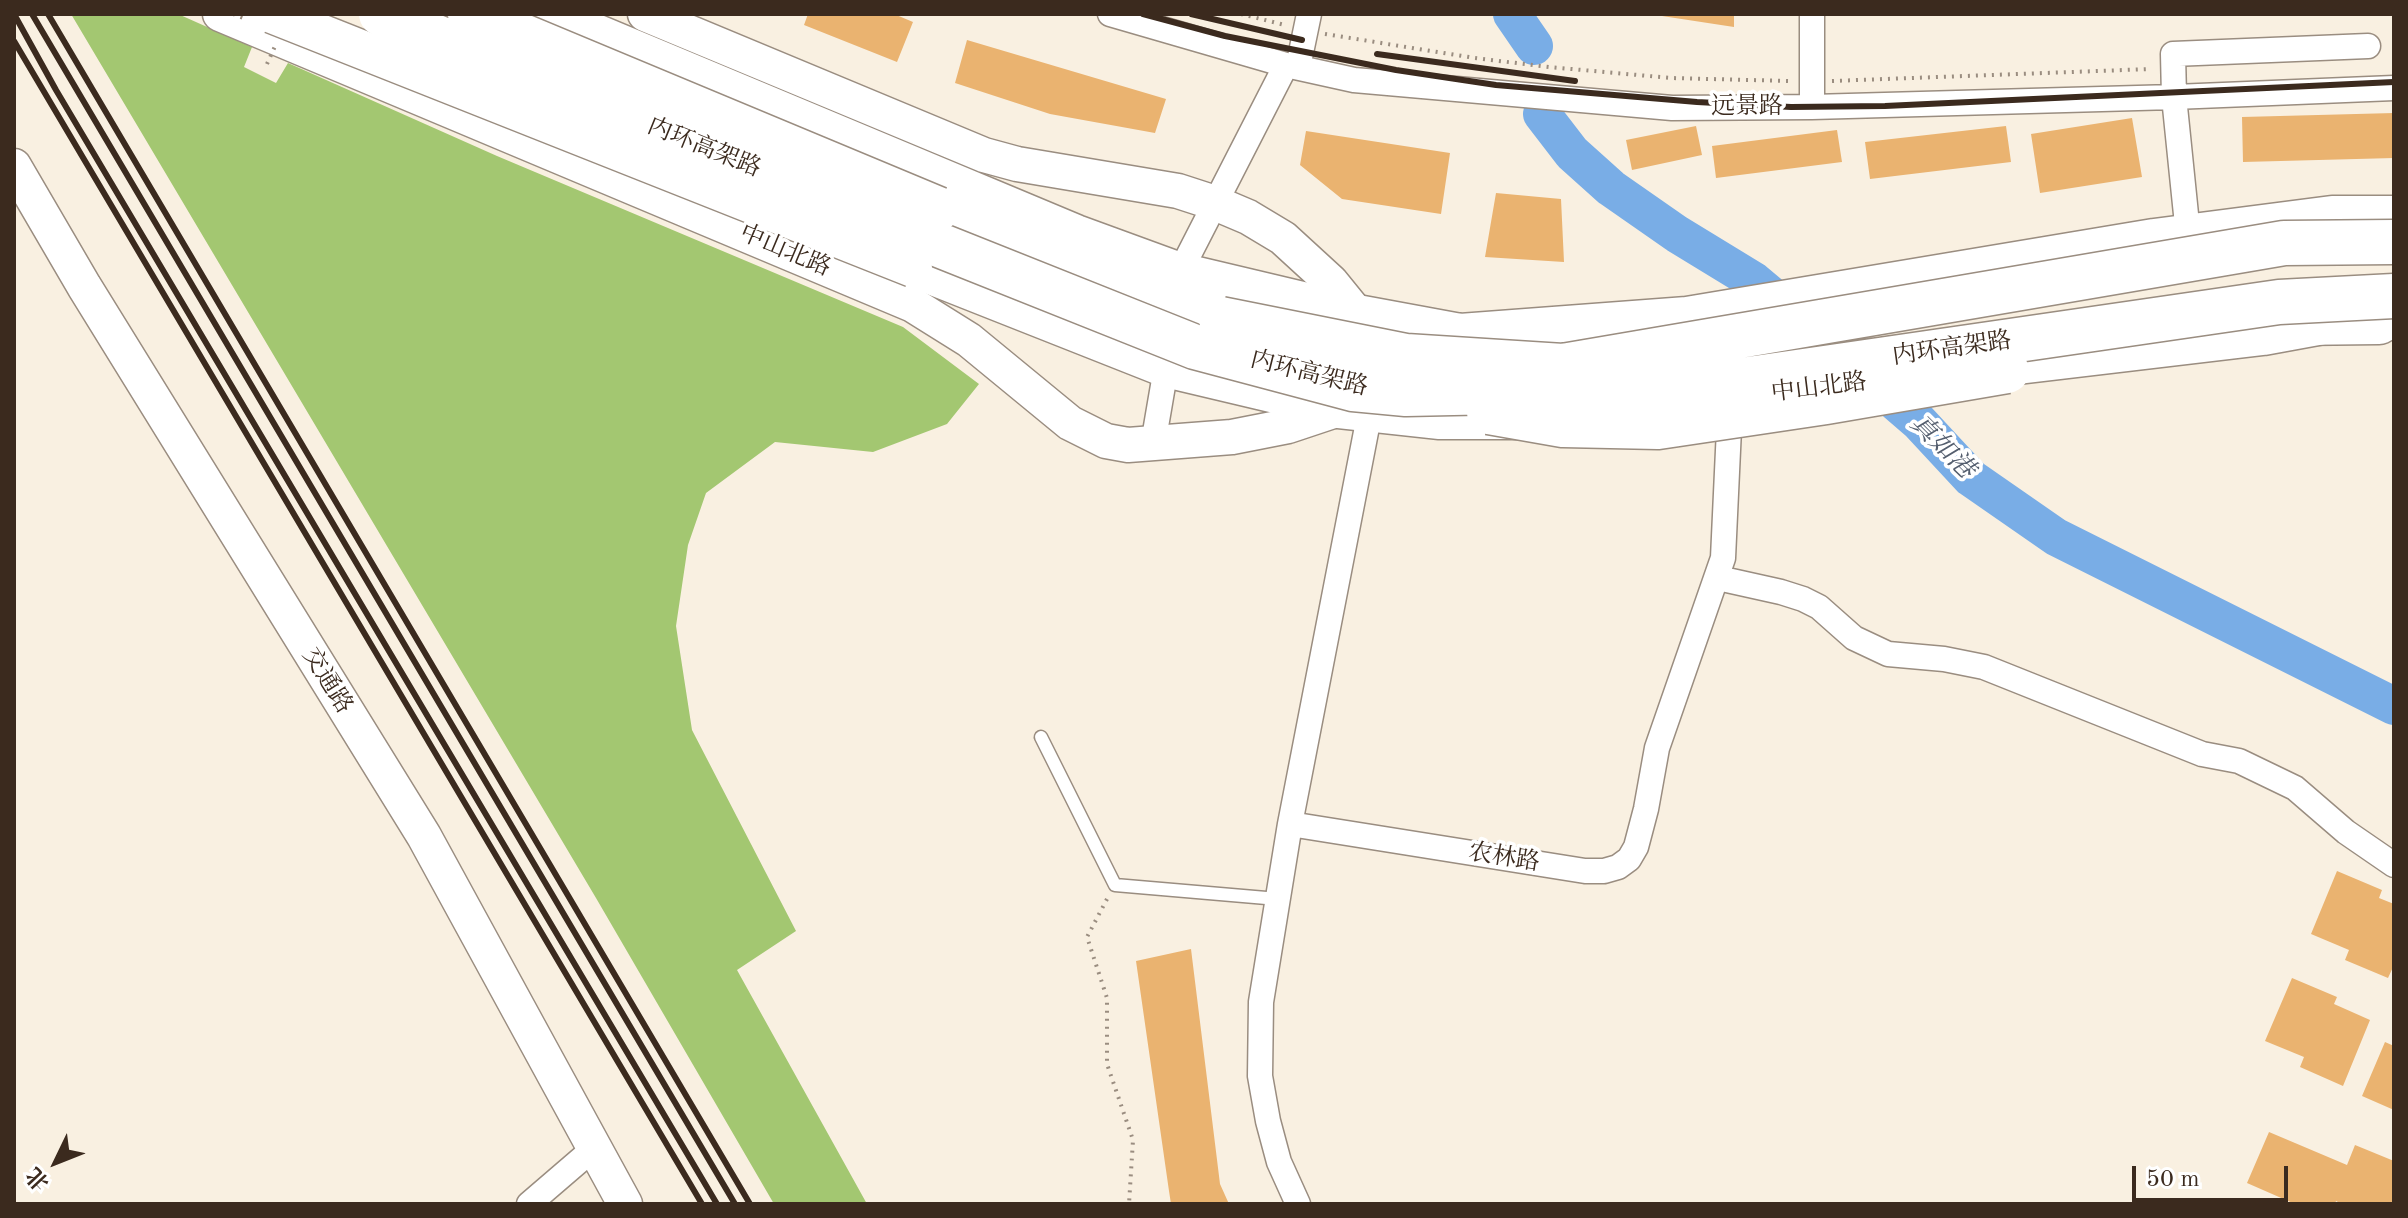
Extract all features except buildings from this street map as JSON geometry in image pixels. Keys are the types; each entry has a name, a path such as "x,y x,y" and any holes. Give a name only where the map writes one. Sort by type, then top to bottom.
{"highway":[{"name":"内环高架路","path":"385,23 1195,347 1354,404 1406,394 1687,388 2279,302 2389,313"},
{"name":"内环高架路","path":"461,24 1221,319 1406,356 1563,366 2284,243 2394,242"},
{"path":"1354,404 1563,425 1658,427 1826,402 2290,323 2389,313"}],"main road":[{"name":"中山北路","path":"220,14 913,305 969,340 1070,423 1089,434 1128,445 1232,437 1288,426 1354,404"},
{"name":"中山北路","path":"272,14 1166,368 1440,420 1549,420 2263,336 2389,313"},
{"path":"550,14 1076,234 1180,272 1372,317 1460,333 1687,316 2188,234 2332,215 2394,215"},
{"path":"645,14 984,155 1017,164 1178,191 1215,203 1248,217 1283,238 1372,317"},
{"name":"交通路","path":"14,166 84,286 424,836 625,1204"}],"street":[{"name":"远景路","path":"1110,14 1292,66 1354,80 1656,106 1812,107 2394,88"},
{"path":"1812,14 1812,107"},
{"path":"1180,272 1292,66 1307,22"},
{"path":"2188,234 2174,97 2173,54 2368,46"},
{"path":"1298,1204 1279,1162 1260,1076 1261,1002 1354,404 1372,317"},
{"path":"1153,444 1166,368"},
{"name":"农林路","path":"1290,824 1585,871 1604,871 1618,867 1629,859 1636,847 1657,748 1718,578 1748,396"},
{"path":"1718,578 1803,599 1819,607 1854,638 1888,654 1944,659 1984,667 2202,754 2239,761 2295,788 2346,832 2394,865"},
{"path":"529,1204 593,1149"}],"lane":[{"path":"473,121 517,14"},
{"path":"365,75 385,23"},
{"path":"418,97 461,24"},
{"path":"418,97 461,24"},
{"path":"1041,737 1115,885 1278,899"}],"path":[{"path":"1241,14 1307,22 1475,58 1671,78 1791,81 1810,56"},
{"path":"1811,81 2173,68"},
{"path":"1115,885 1087,937 1107,998 1107,1064 1133,1140 1129,1204"}],"green space":[{"path":"71,14 178,14 252,47 244,67 276,83 288,63 497,156 903,327 979,384 947,424 873,452 775,442 706,493 688,545 676,626 692,730 796,931 737,970 867,1204 774,1204"}],"waterway":[{"name":"真如港","path":"1512,14 1534,46"},
{"name":"真如港","path":"1542,114 1572,153 1611,188 1677,234 1754,281 1797,317"},
{"name":"真如港","path":"1868,378 1919,422 1971,478 2056,537 2394,706"}],"railway":[{"path":"14,14 56,90 717,1204"},
{"path":"32,14 735,1204"},
{"path":"48,14 750,1204"},
{"path":"1143,14 1225,36 1396,70 1496,85 1697,102 1791,107 1885,106 2394,82"},
{"path":"1191,14 1302,40"},
{"path":"14,41 702,1204"},
{"path":"1377,54 1575,81"}]}
